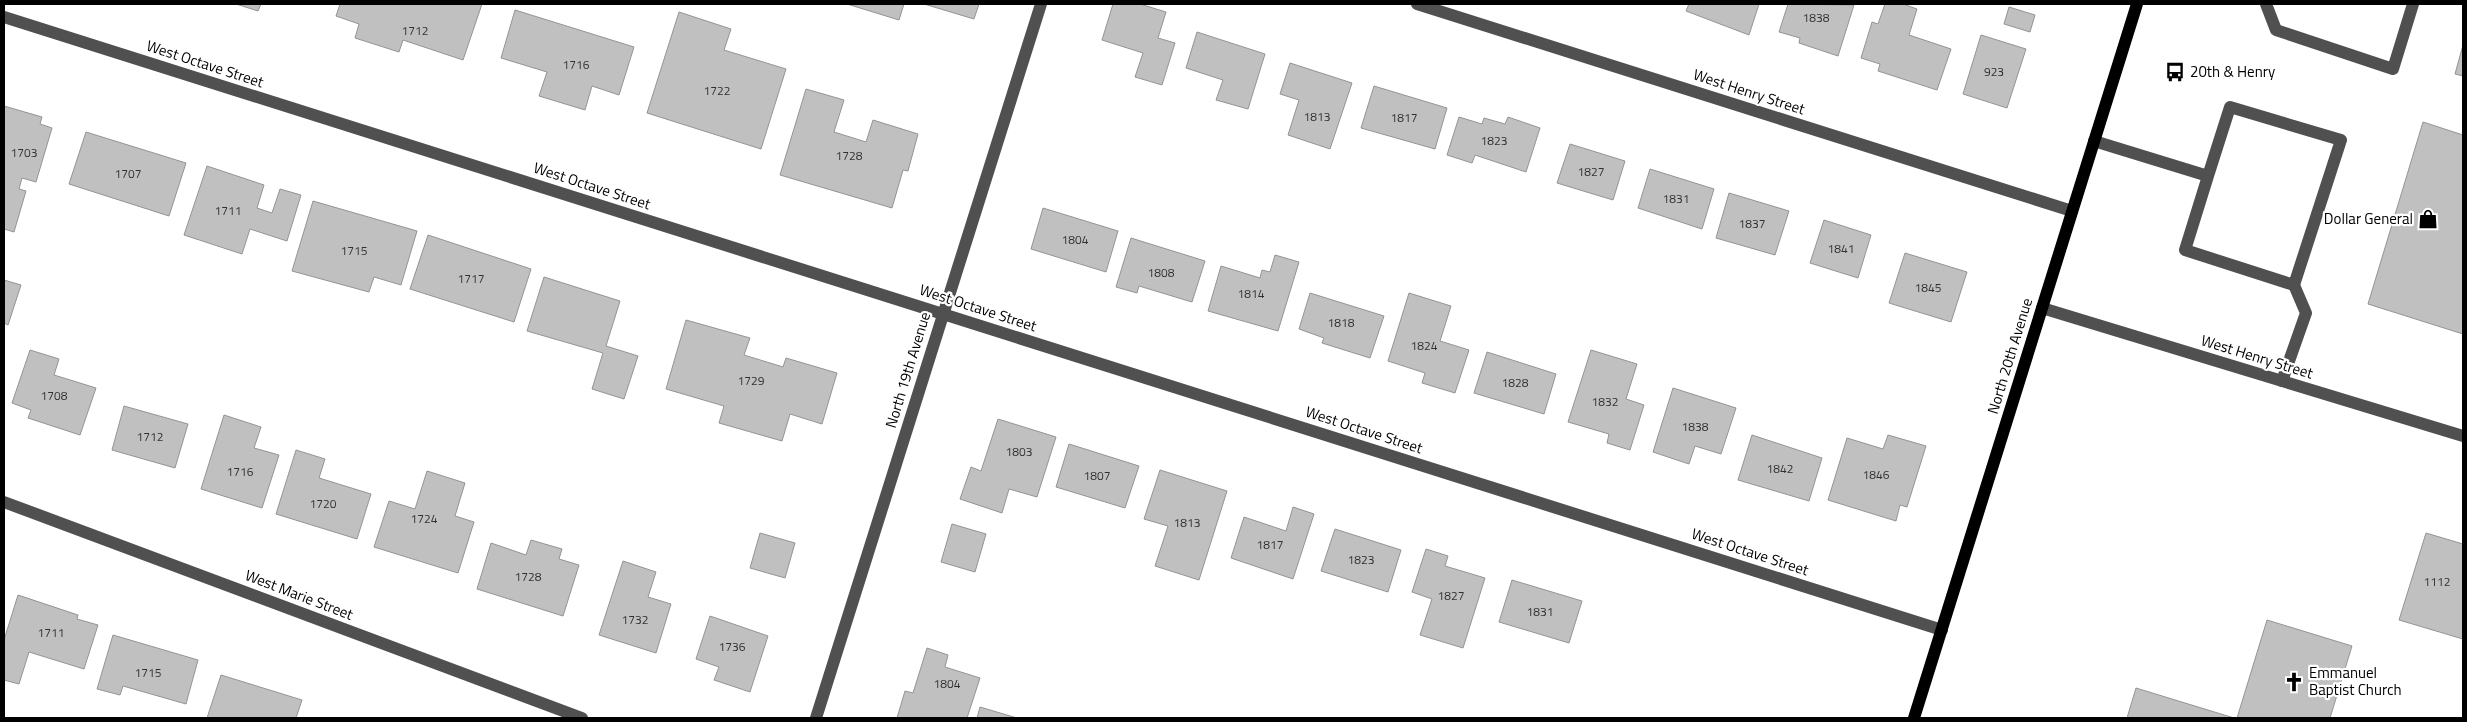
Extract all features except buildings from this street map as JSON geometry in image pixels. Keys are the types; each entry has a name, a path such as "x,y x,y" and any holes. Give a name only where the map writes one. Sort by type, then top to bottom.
{"main road":[{"name":"North 20th Avenue","path":"1914,718 2137,4"}],"street":[{"name":"North 19th Avenue","path":"816,718 1041,4"},
{"name":"West Henry Street","path":"1417,4 2072,211"},
{"path":"2266,4 2276,30 2393,69 2413,4"},
{"name":"West Octave Street","path":"4,18 1942,630"},
{"path":"2282,381 2306,313 2294,285 2340,140 2230,107 2185,250 2294,285"},
{"path":"2094,141 2208,176"},
{"name":"West Henry Street","path":"2042,308 2463,436"},
{"name":"West Marie Street","path":"4,502 582,718"}],"place":[{"name":"20th & Henry","path":"2175,72"},
{"name":"Dollar General","path":"2428,219"},
{"name":"Emmanuel Baptist Church","path":"2294,682"}]}
